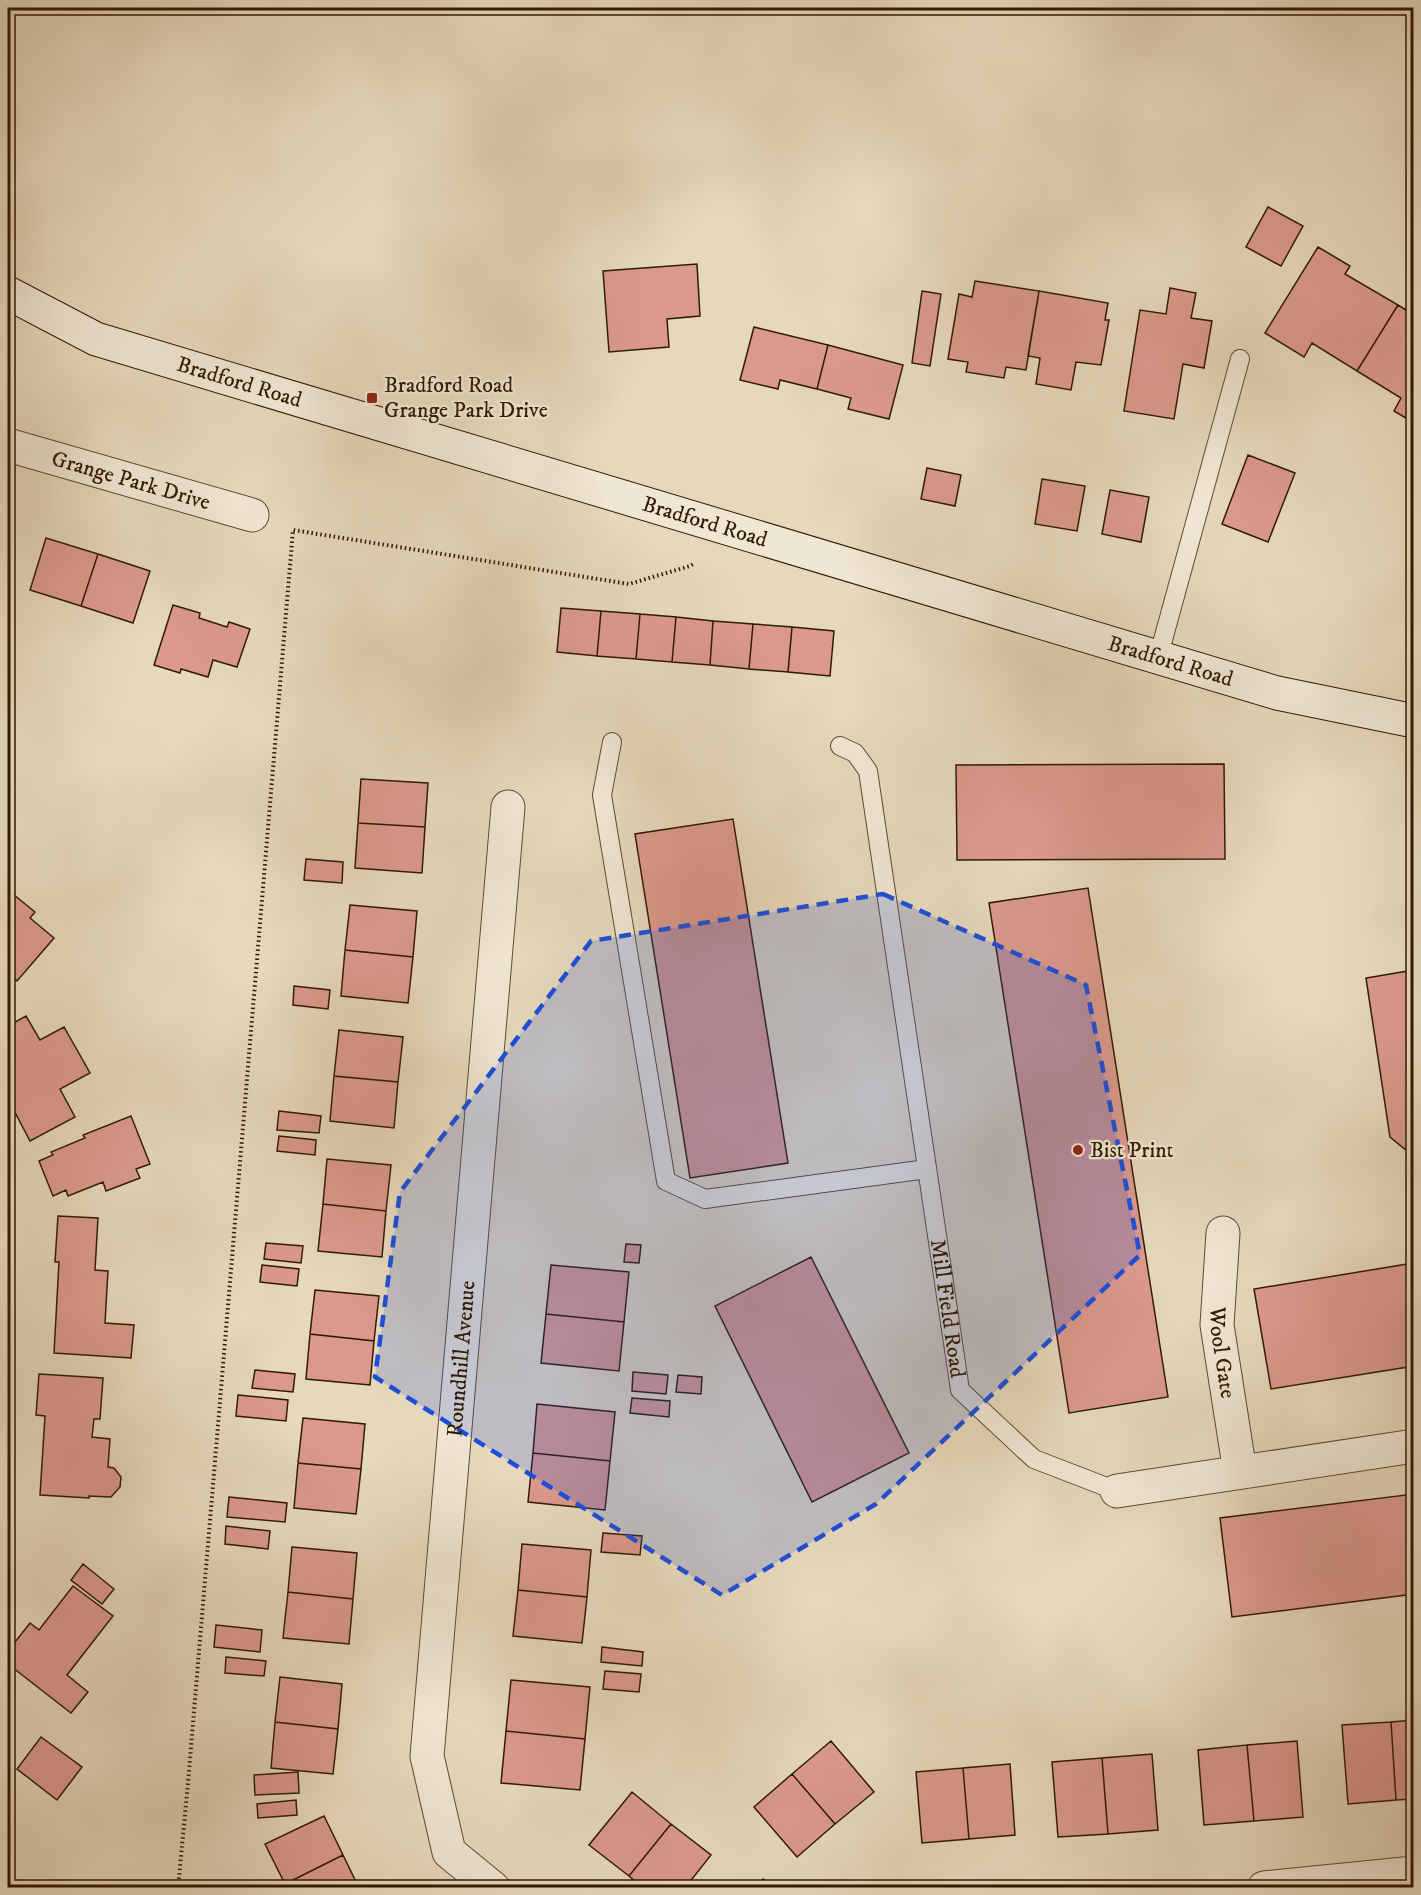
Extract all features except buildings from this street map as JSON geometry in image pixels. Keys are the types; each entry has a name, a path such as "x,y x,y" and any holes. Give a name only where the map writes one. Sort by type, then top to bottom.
{"street":[{"name":"Bradford Road","path":"8,293 96,339 1277,693 1413,721"},
{"name":"Grange Park Drive","path":"8,444 252,515"},
{"name":"Roundhill Avenue","path":"493,1887 449,1851 427,1755 508,807"},
{"name":"Wool Gate","path":"1223,1233 1216,1325 1240,1472"},
{"name":"Mill Field Road","path":"1117,1491 1413,1446"},
{"path":"1263,1887 1413,1873"}],"lane":[{"path":"1158,658 1240,359"},
{"path":"612,742 602,795 666,1181 705,1199 927,1169"},
{"name":"Mill Field Road","path":"840,746 855,753 868,771 960,1390 1034,1459 1117,1491"}],"path":[{"path":"178,1887 189,1783 293,530 629,584 690,566 742,533"}],"highlighted area":[{"path":"883,894 1086,985 1140,1255 876,1504 722,1595 375,1377 400,1192 591,941"}],"place":[{"name":"Bradford Road Grange Park Drive","path":"372,398"},
{"name":"Bist Print","path":"1078,1150"}]}
